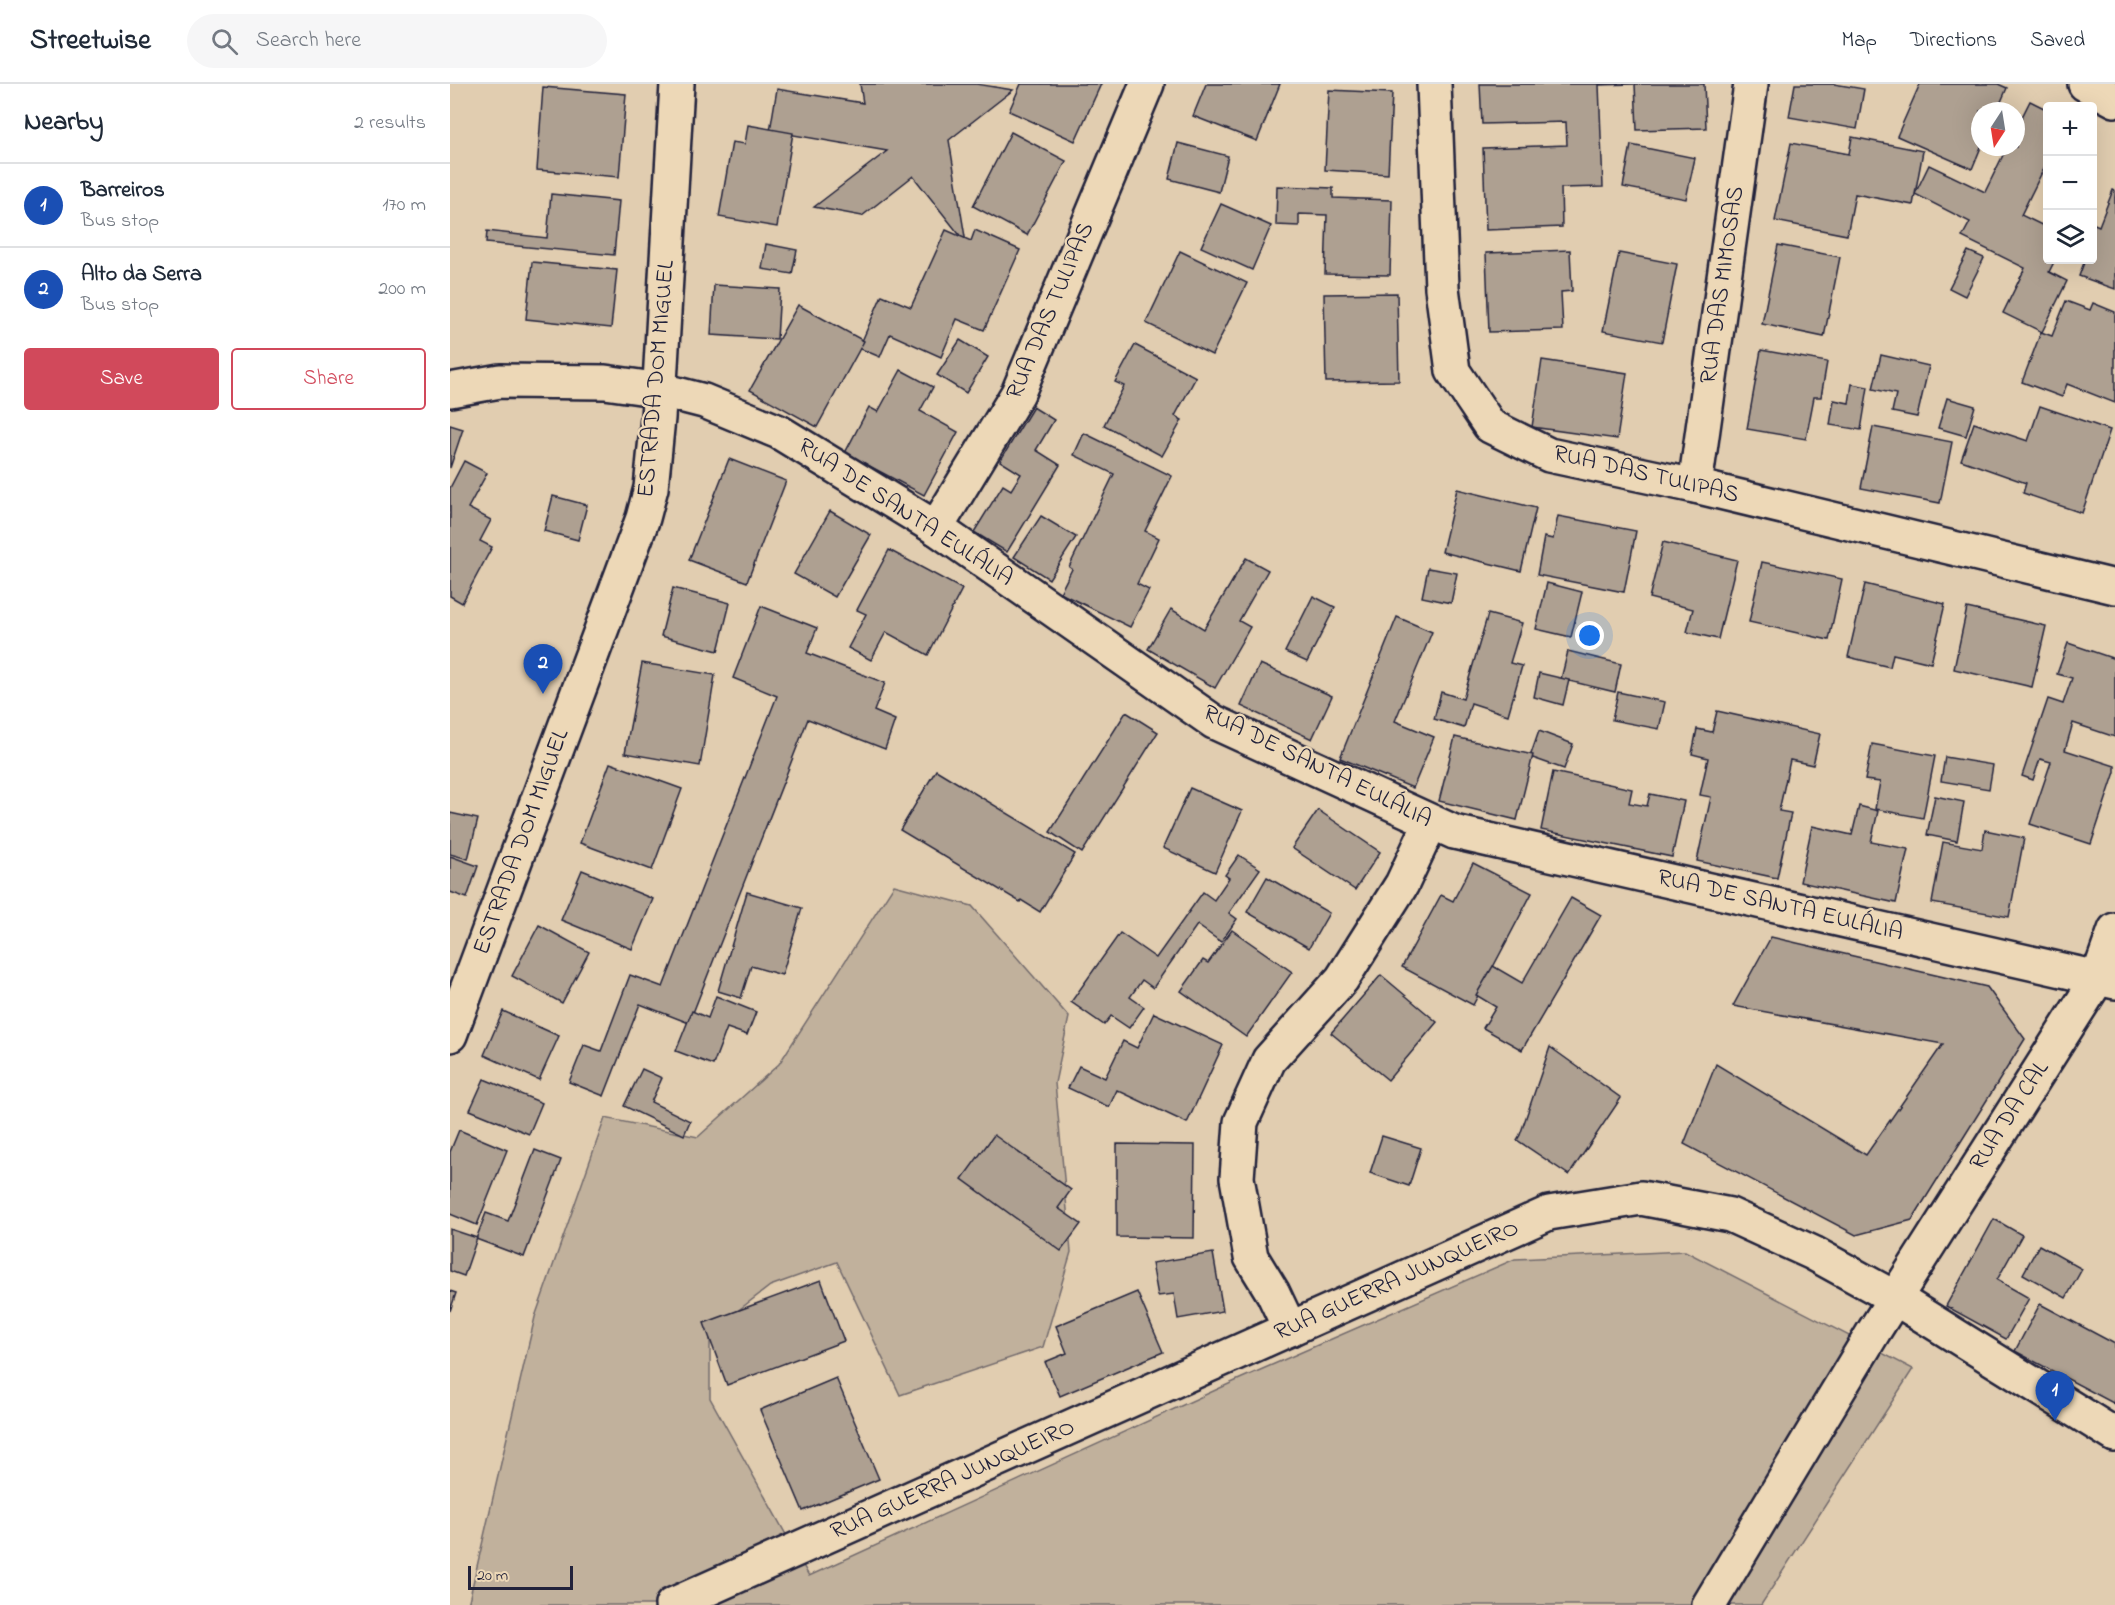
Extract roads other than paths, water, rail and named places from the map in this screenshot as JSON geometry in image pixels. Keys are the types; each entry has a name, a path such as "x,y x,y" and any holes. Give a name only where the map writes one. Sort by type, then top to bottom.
{"street":[{"name":"ESTRADA DOM MIGUEL","path":"450,1035 643,518 651,488 661,390 677,84"},
{"name":"RUA DAS TULIPAS","path":"936,528 1018,393 1147,84"},
{"name":"RUA DAS TULIPAS","path":"1434,84 1442,288 1453,371 1490,426 1549,455 1695,486 2115,587"},
{"name":"RUA DAS MIMOSAS","path":"1695,486 1751,84"},
{"path":"2085,84 2115,100"},
{"name":"RUA DE SANTA EULÁLIA","path":"450,390 500,381 605,382 661,390 704,401 779,432 936,528 1214,722 1454,832 2107,980"},
{"path":"1290,1329 1273,1293 1251,1257 1237,1178 1241,1122 1269,1060 1342,979 1402,884 1431,822"},
{"name":"RUA DA CAL","path":"1709,1605 1895,1298 2107,980 2115,930"},
{"name":"RUA GUERRA JUNQUEIRO","path":"672,1605 1549,1213 1641,1198 1730,1215 1814,1253 1895,1298 2115,1434"}],"place":[{"name":"Alto da Serra","path":"543,694"},
{"name":"Barreiros","path":"2055,1421"}]}
